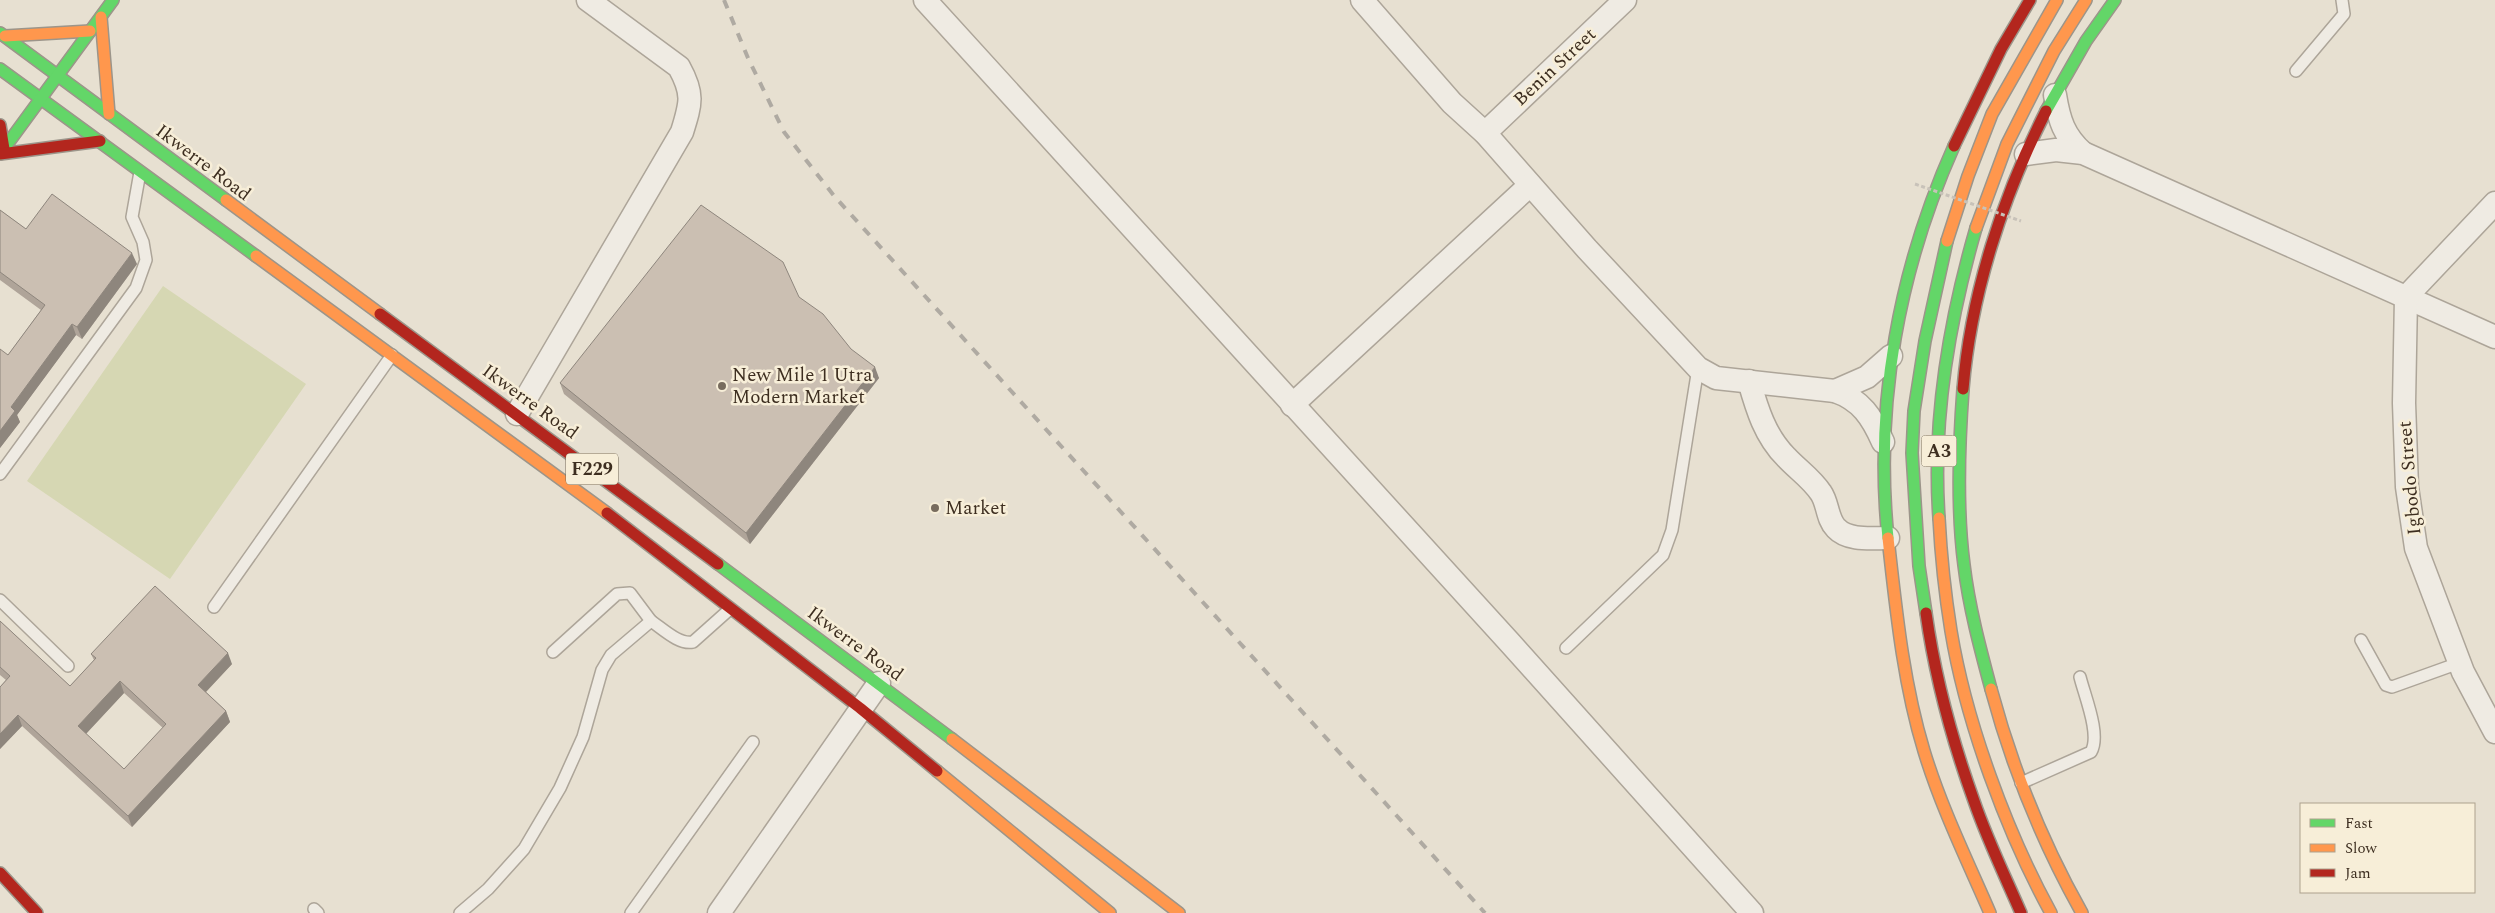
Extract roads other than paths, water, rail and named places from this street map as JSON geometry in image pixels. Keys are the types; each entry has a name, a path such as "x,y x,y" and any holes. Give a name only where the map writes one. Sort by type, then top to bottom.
{"main road":[{"path":"1,153 113,0"},
{"path":"1990,913 1952,826 1927,761 1912,704 1903,655 1888,538 1882,442 1891,356 1919,246 1955,146 1984,82 2030,0"},
{"name":"A3","path":"2021,913 1974,802 1950,729 1930,644 1919,566 1912,453 1914,411 1925,341 1944,251 1968,176 1992,114 2057,0"},
{"name":"A3","path":"2051,913 2032,879 1979,744 1951,632 1942,564 1938,489 1940,412 1946,358 1960,286 1979,214 2001,156 2045,65 2086,0"},
{"path":"2082,913 2056,869 2019,783 2001,731 1970,609 1964,572 1960,508 1961,452 1964,376 1978,302 2000,222 2026,154 2055,95 2098,22 2115,0"},
{"path":"101,17 109,114"},
{"path":"2,34 90,31"},
{"name":"Ikwerre Road","path":"2,34 879,683 1179,913"},
{"name":"F229","path":"0,69 568,483 860,708 1110,913"},
{"path":"0,125 1,153"},
{"path":"1,153 100,141"},
{"path":"0,873 37,913"}],"street":[{"path":"517,414 682,132 691,105 688,83 679,67 588,0"},
{"path":"925,0 1511,644 1752,913"},
{"path":"1362,0 1452,103 1485,133 1659,328 1698,368 1716,378 1835,391 1848,396 1860,404 1874,420 1882,442"},
{"name":"Benin Street","path":"1485,133 1625,0"},
{"path":"2055,95 2064,131 2071,142 2083,153"},
{"path":"2026,154 2056,150 2083,153 2495,337"},
{"path":"1292,405 1530,185"},
{"path":"2406,297 2495,203"},
{"name":"Igbodo Street","path":"2406,297 2404,403 2408,496 2416,548 2460,663 2495,732"},
{"path":"1835,391 1867,377 1891,356"},
{"path":"1749,381 1760,419 1785,456 1809,476 1823,495 1836,528 1844,534 1859,538 1888,538"},
{"path":"718,913 879,683"}],"lane":[{"path":"2296,71 2344,14 2342,0"},
{"path":"0,474 136,288 146,260 143,242 132,217 141,170"},
{"path":"214,607 392,355"},
{"path":"1566,648 1663,555 1672,530 1698,368"},
{"path":"553,652 617,594 630,593 651,621 686,644 693,642 730,609"},
{"path":"0,600 68,666"},
{"path":"460,913 488,889 524,849 560,788 583,737 602,670 611,655 651,621"},
{"path":"2361,640 2386,685 2392,687 2460,663"},
{"path":"2019,783 2091,752 2095,744 2094,731 2080,677"},
{"path":"630,913 753,742"}],"railway":[{"path":"724,0 748,58 784,132 835,197 1485,913"}],"place":[{"name":"New Mile 1 Utra Modern Market","path":"722,386"},
{"name":"Market","path":"935,508"}]}
